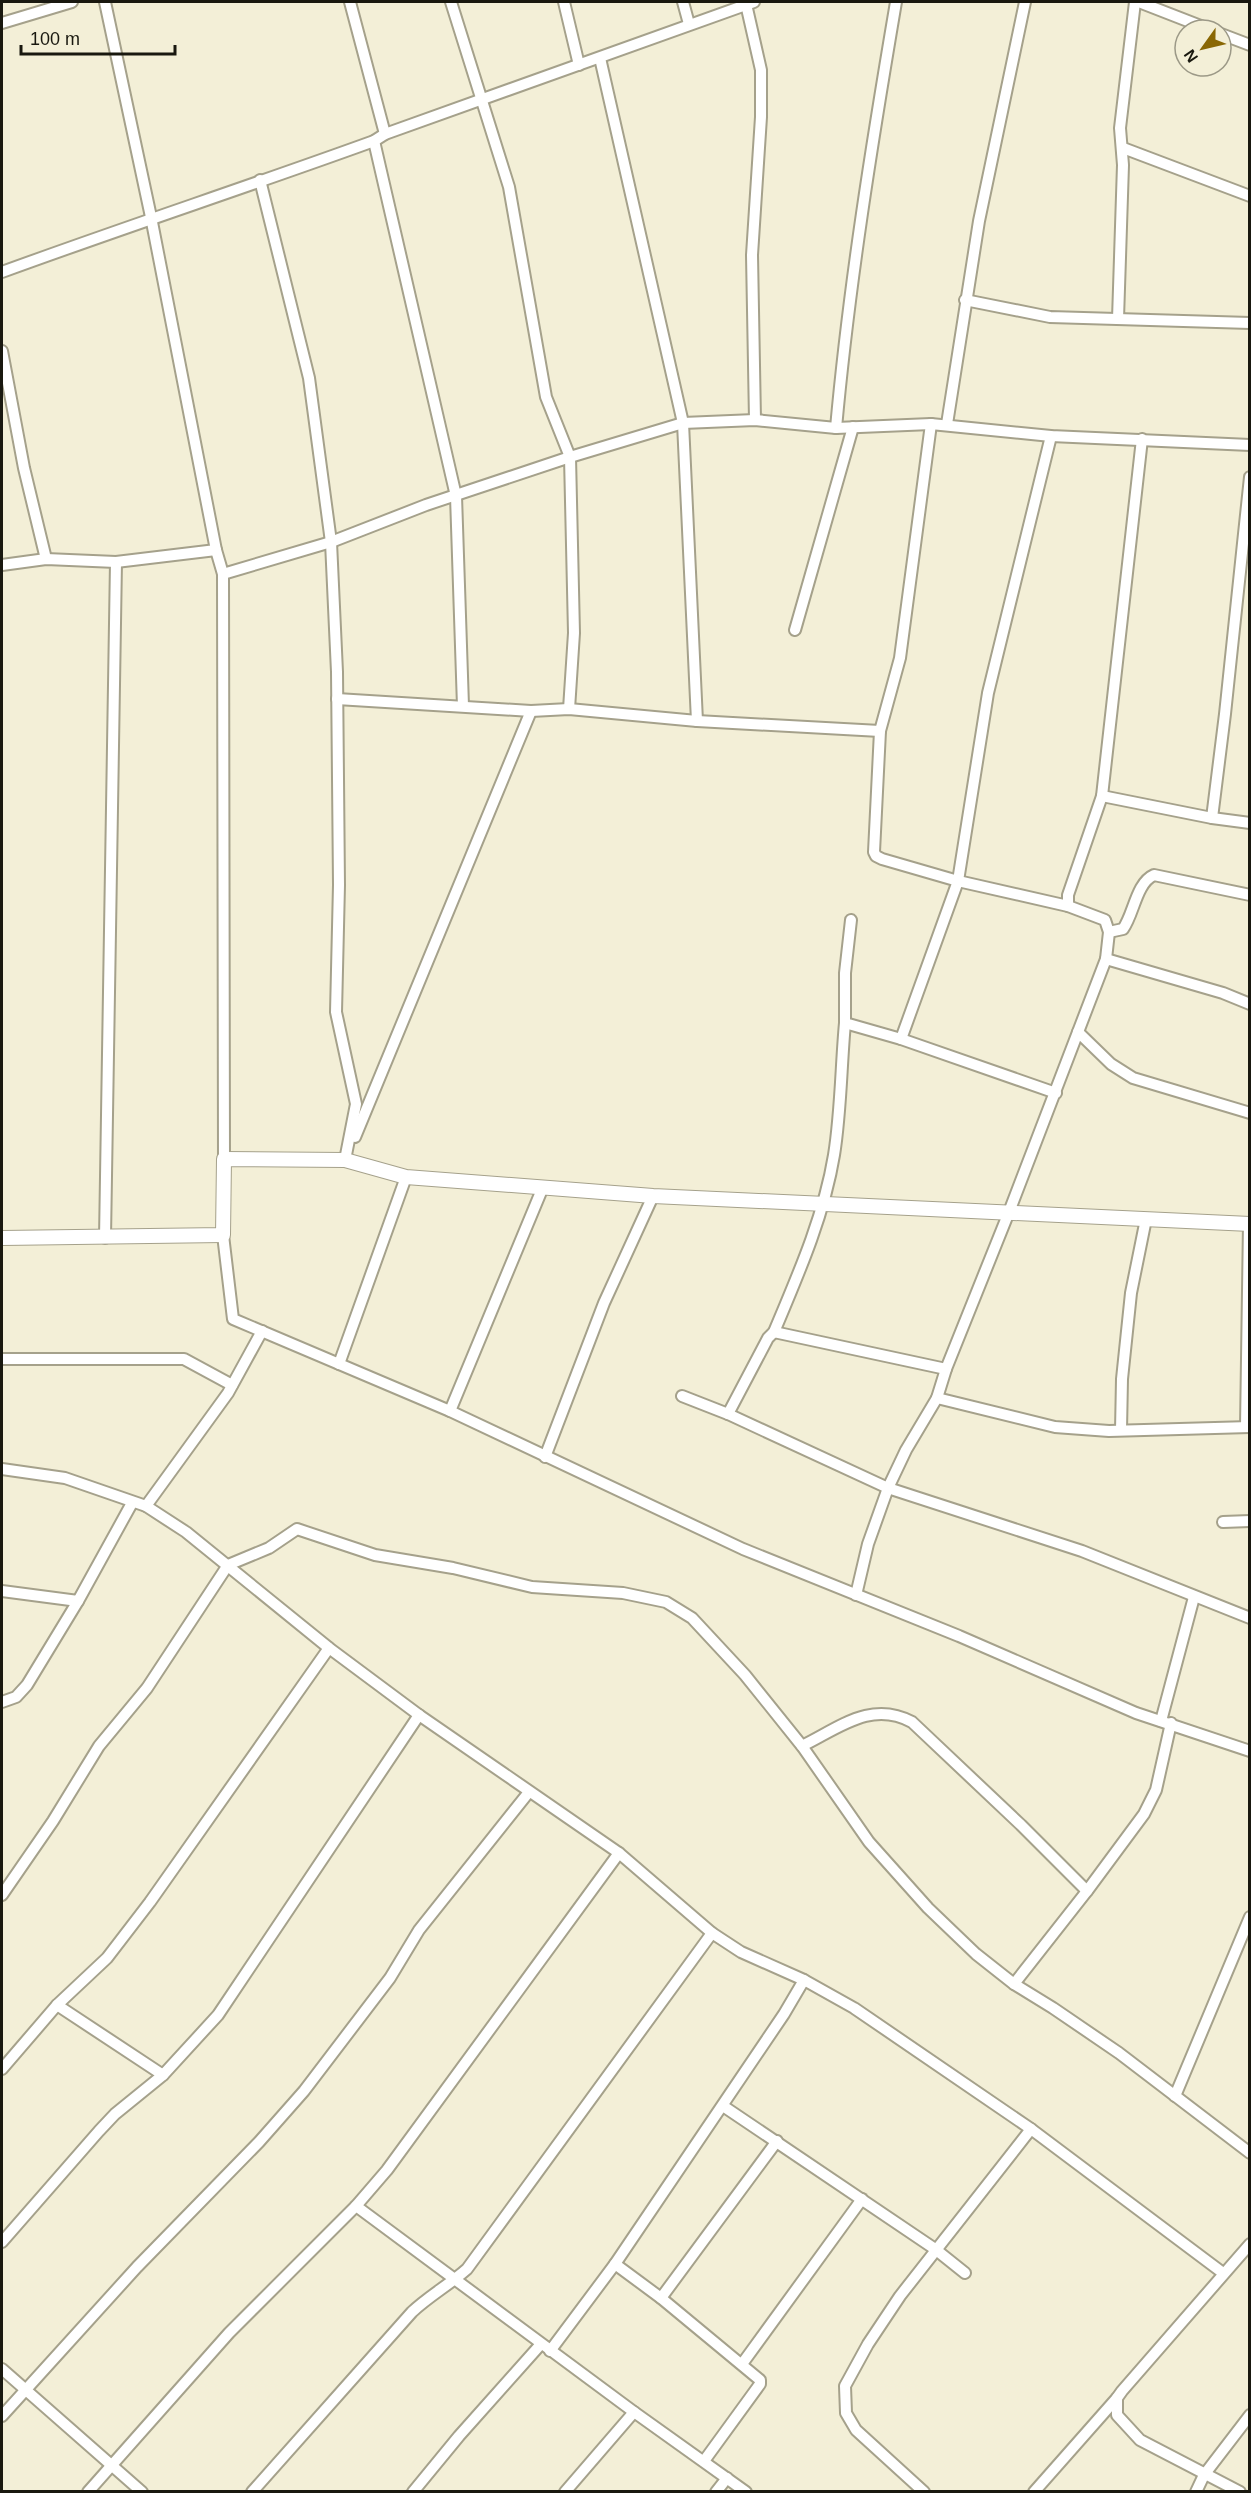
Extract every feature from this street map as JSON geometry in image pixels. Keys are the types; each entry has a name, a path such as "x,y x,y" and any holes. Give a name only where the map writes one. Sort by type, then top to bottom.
{"street":[{"path":"2,23 72,2"},
{"path":"105,2 151,218 216,550 223,574 223,1235 233,1319 450,1411 743,1549 1136,1713 1250,1751"},
{"path":"350,2 385,134"},
{"path":"452,2 509,187 546,397 570,457 574,633 569,709"},
{"path":"564,2 579,65"},
{"path":"682,2 689,24"},
{"path":"836,428 844,344 864,195 896,2"},
{"path":"947,424 965,300 1001,108 1025,2"},
{"path":"1118,320 1123,165 1120,128 1137,2 1179,18"},
{"path":"2,272 260,180 292,171 374,141 385,134 750,3 761,70 761,117 752,255 755,420"},
{"path":"1233,39 1250,45"},
{"path":"600,58 683,423 697,721"},
{"path":"374,141 456,496 463,706"},
{"path":"1123,148 1139,156 1250,196"},
{"path":"1123,165 1139,156"},
{"path":"260,180 309,378 331,542 337,699 339,885 336,1012 356,1104 345,1160"},
{"path":"965,300 1050,317 1250,323"},
{"path":"2,351 24,468 46,559"},
{"path":"223,574 331,542 426,505 570,457 683,423 755,420 836,428 947,424 1052,436 1250,445"},
{"path":"856,1595 868,1544 888,1488 906,1450 937,1398 946,1369 1056,1093 1106,959 1108,932 1105,920 1068,906 958,881 882,859 874,852 880,731 900,658 931,424"},
{"path":"795,630 853,427"},
{"path":"901,1039 958,881 988,693 1052,436"},
{"path":"1068,906 1068,895 1102,796 1142,439"},
{"path":"1212,818 1250,477"},
{"path":"2,565 46,559 116,562 216,550"},
{"path":"105,1238 116,562"},
{"path":"337,699 531,711 569,709 697,721 880,731"},
{"path":"345,1160 531,711"},
{"path":"1102,796 1212,818 1250,823"},
{"path":"1108,932 1123,929 1130,920 1144,882 1154,875 1250,895"},
{"path":"728,1414 768,1338 774,1332 805,1256 834,1155 850,920"},
{"path":"1106,959 1223,993 1250,1004"},
{"path":"844,1023 901,1039 1056,1093"},
{"path":"1078,1032 1111,1064 1133,1078 1250,1113"},
{"path":"224,1159 345,1160 406,1177 653,1196 1249,1224 1248,1427 1121,1430 1055,1428 937,1398"},
{"path":"339,1364 406,1177"},
{"path":"450,1411 543,1187"},
{"path":"545,1457 604,1303 653,1196"},
{"path":"1121,1430 1122,1379 1131,1293 1146,1219"},
{"path":"2,1238 223,1235"},
{"path":"146,1506 232,1385 262,1331"},
{"path":"774,1332 946,1369"},
{"path":"2,1359 184,1359 232,1385"},
{"path":"682,1396 728,1414 888,1488 1082,1551 1250,1618"},
{"path":"2,1469 65,1478 146,1506 186,1532 329,1648 419,1715 619,1853 712,1933 741,1952 804,1980 854,2008 1031,2129 1223,2273"},
{"path":"2,1702 16,1697 27,1685 78,1601 132,1503"},
{"path":"1223,1522 1250,1521"},
{"path":"2,1895 53,1821 99,1746 147,1688 228,1565 269,1548 297,1529 375,1555 453,1568 532,1587 623,1593 666,1602 692,1618 745,1675 802,1746 869,1842 928,1908 976,1954 1014,1984 1090,2034 1250,2153"},
{"path":"2,1591 78,1601"},
{"path":"1014,1984 1144,1814 1156,1790 1166,1722 1194,1597"},
{"path":"2,2069 57,2005 107,1958 143,1911 329,1648"},
{"path":"802,1746 867,1713 886,1713 903,1717 912,1722 1021,1825 1087,1891"},
{"path":"2,2242 115,2114 163,2075 218,2015 419,1715"},
{"path":"2,2416 136,2267 259,2142 304,2091 390,1978 420,1930 529,1792"},
{"path":"88,2492 229,2333 356,2206 387,2170 619,1853"},
{"path":"1175,2096 1250,1917"},
{"path":"252,2492 411,2312 432,2293 467,2270 712,1933"},
{"path":"413,2492 459,2436 545,2347 615,2264 723,2106 804,1980"},
{"path":"57,2005 163,2075"},
{"path":"723,2106 935,2248 965,2273"},
{"path":"924,2492 856,2430 846,2413 845,2386 868,2344 935,2248 1031,2129"},
{"path":"661,2298 777,2141"},
{"path":"742,2364 862,2199"},
{"path":"356,2206 545,2347 746,2492"},
{"path":"1034,2492 1249,2244"},
{"path":"615,2264 661,2298 758,2377 760,2384 704,2461"},
{"path":"2,2369 142,2492"},
{"path":"1117,2398 1117,2415 1140,2440 1240,2492"},
{"path":"565,2492 634,2412"},
{"path":"1196,2492 1204,2475 1250,2415"},
{"path":"716,2492 727,2478"}]}
